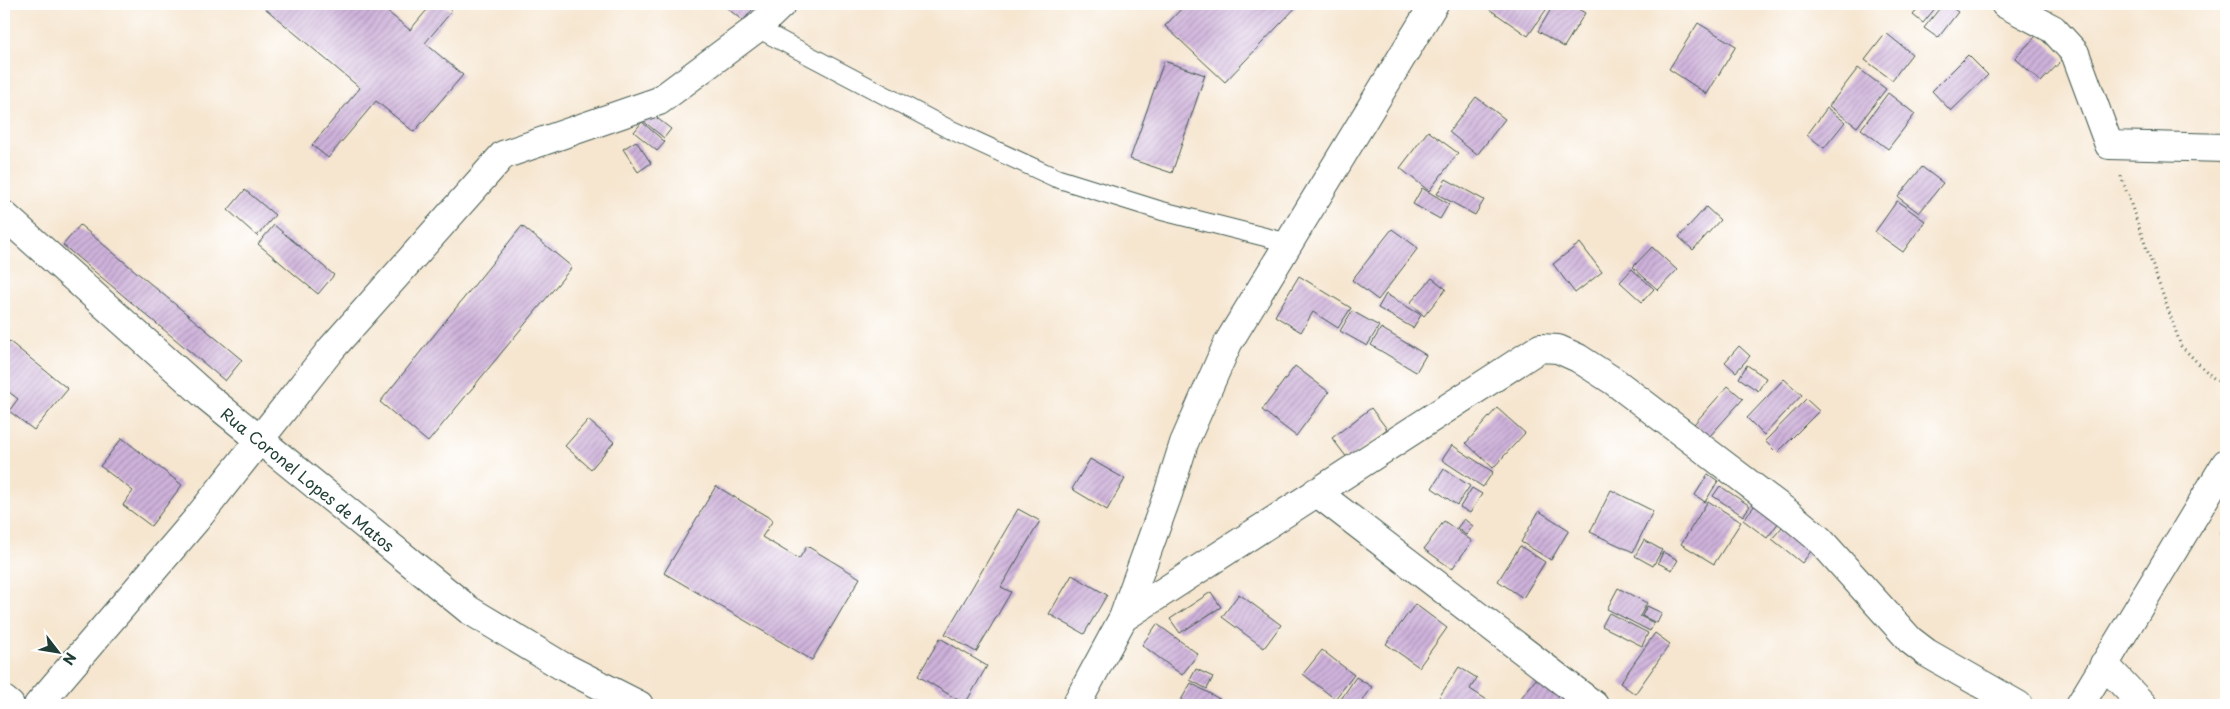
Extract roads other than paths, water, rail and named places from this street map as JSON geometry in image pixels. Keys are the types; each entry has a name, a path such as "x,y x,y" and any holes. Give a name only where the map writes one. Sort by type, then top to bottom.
{"street":[{"path":"38,705 196,520 332,348 503,155 659,101 757,28 782,4"},
{"path":"1076,705 1123,618 1188,434 1228,343 1434,4"},
{"path":"2005,4 2053,29 2075,53 2109,145 2226,148"},
{"name":"Rua Coronel Lopes de Matos","path":"4,214 206,396 469,610 562,666 639,705"},
{"path":"1123,618 1540,348 1558,349 1578,358 1615,382 1820,540 1910,640 1927,653 2018,705"},
{"path":"2080,705 2226,463"},
{"path":"1316,492 1594,705"},
{"path":"2104,664 2143,705"},
{"path":"4,700 10,705"}],"lane":[{"path":"757,28 945,127 1056,178 1162,211 1289,244"}]}
